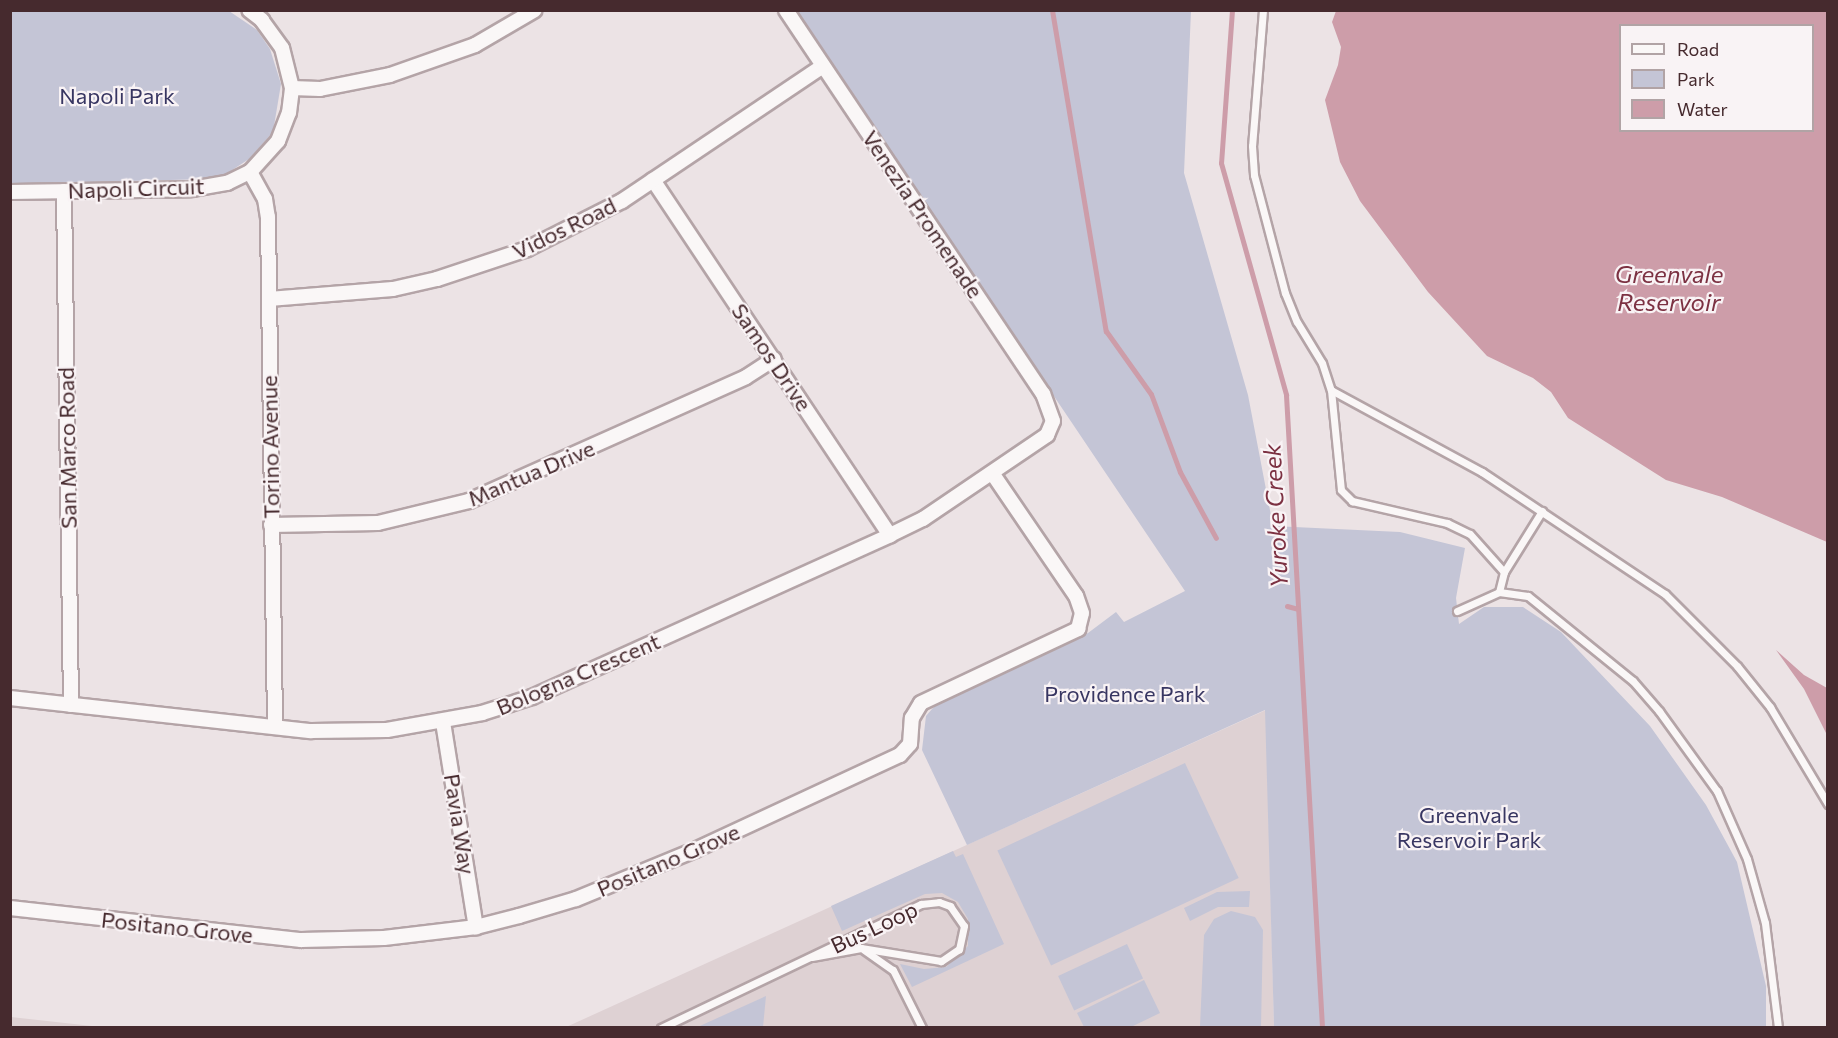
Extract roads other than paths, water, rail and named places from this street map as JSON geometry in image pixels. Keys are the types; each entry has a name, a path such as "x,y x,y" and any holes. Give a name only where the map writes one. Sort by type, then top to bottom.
{"street":[{"name":"Napoli Circuit","path":"10,192 192,189 227,183 250,172 278,141 289,113 292,88 282,48 266,15 249,10"},
{"path":"292,88 320,89 390,75 475,45 535,10"},
{"name":"Venezia Promenade","path":"786,10 1043,394 1053,421"},
{"name":"Vidos Road","path":"269,299 393,289 471,269 527,249 583,222 653,180 823,66"},
{"name":"Torino Avenue","path":"250,172 268,209 274,727"},
{"name":"Samos Drive","path":"653,180 774,358 890,536"},
{"name":"San Marco Road","path":"64,191 70,705"},
{"name":"Mantua Drive","path":"271,525 378,523 469,501 746,377 774,358"},
{"name":"Bologna Crescent","path":"10,698 274,727 348,732 443,722 532,697 890,536 923,519 1047,435 1053,421"},
{"name":"Positano Grove","path":"10,908 301,940 384,938 476,927 606,888 900,755 910,744 912,717 921,704 1077,629 1082,613 1076,596 992,473"},
{"name":"Pavia Way","path":"443,722 476,927"}],"lane":[{"path":"1263,10 1252,146 1254,175 1285,292 1297,322 1322,363 1331,390 1338,482 1346,497 1447,523 1470,534 1504,572"},
{"path":"1331,390 1482,472 1620,561 1665,594 1699,626 1770,707 1827,804"},
{"path":"1499,592 1504,572 1542,512"},
{"path":"1457,611 1499,592 1528,596 1634,681 1717,791 1747,859 1765,923 1778,1028"},
{"name":"Bus Loop","path":"928,902 950,906 964,926 959,949 941,961 861,948 812,957 854,933 928,902"},
{"path":"861,948 892,970 922,1028"},
{"path":"661,1028 812,957"}],"water":[{"name":"Greenvale Reservoir","path":"1336,11 1827,11 1827,542 1722,497 1666,480 1568,418 1551,392 1533,378 1487,356 1428,292 1360,201 1340,162 1325,100 1338,65 1341,47 1332,22"},
{"path":"1776,650 1804,675 1827,688 1827,735 1804,689"}],"waterway":[{"path":"1052,10 1106,331 1151,394 1180,472 1216,538"},
{"name":"Yuroke Creek","path":"1232,10 1221,163 1286,395 1322,1028"},
{"path":"1287,606 1298,609"}],"park label":[{"name":"Napoli Park","path":"117,96"},
{"name":"Providence Park","path":"1125,694"},
{"name":"Greenvale Reservoir Park","path":"1469,826"}]}
